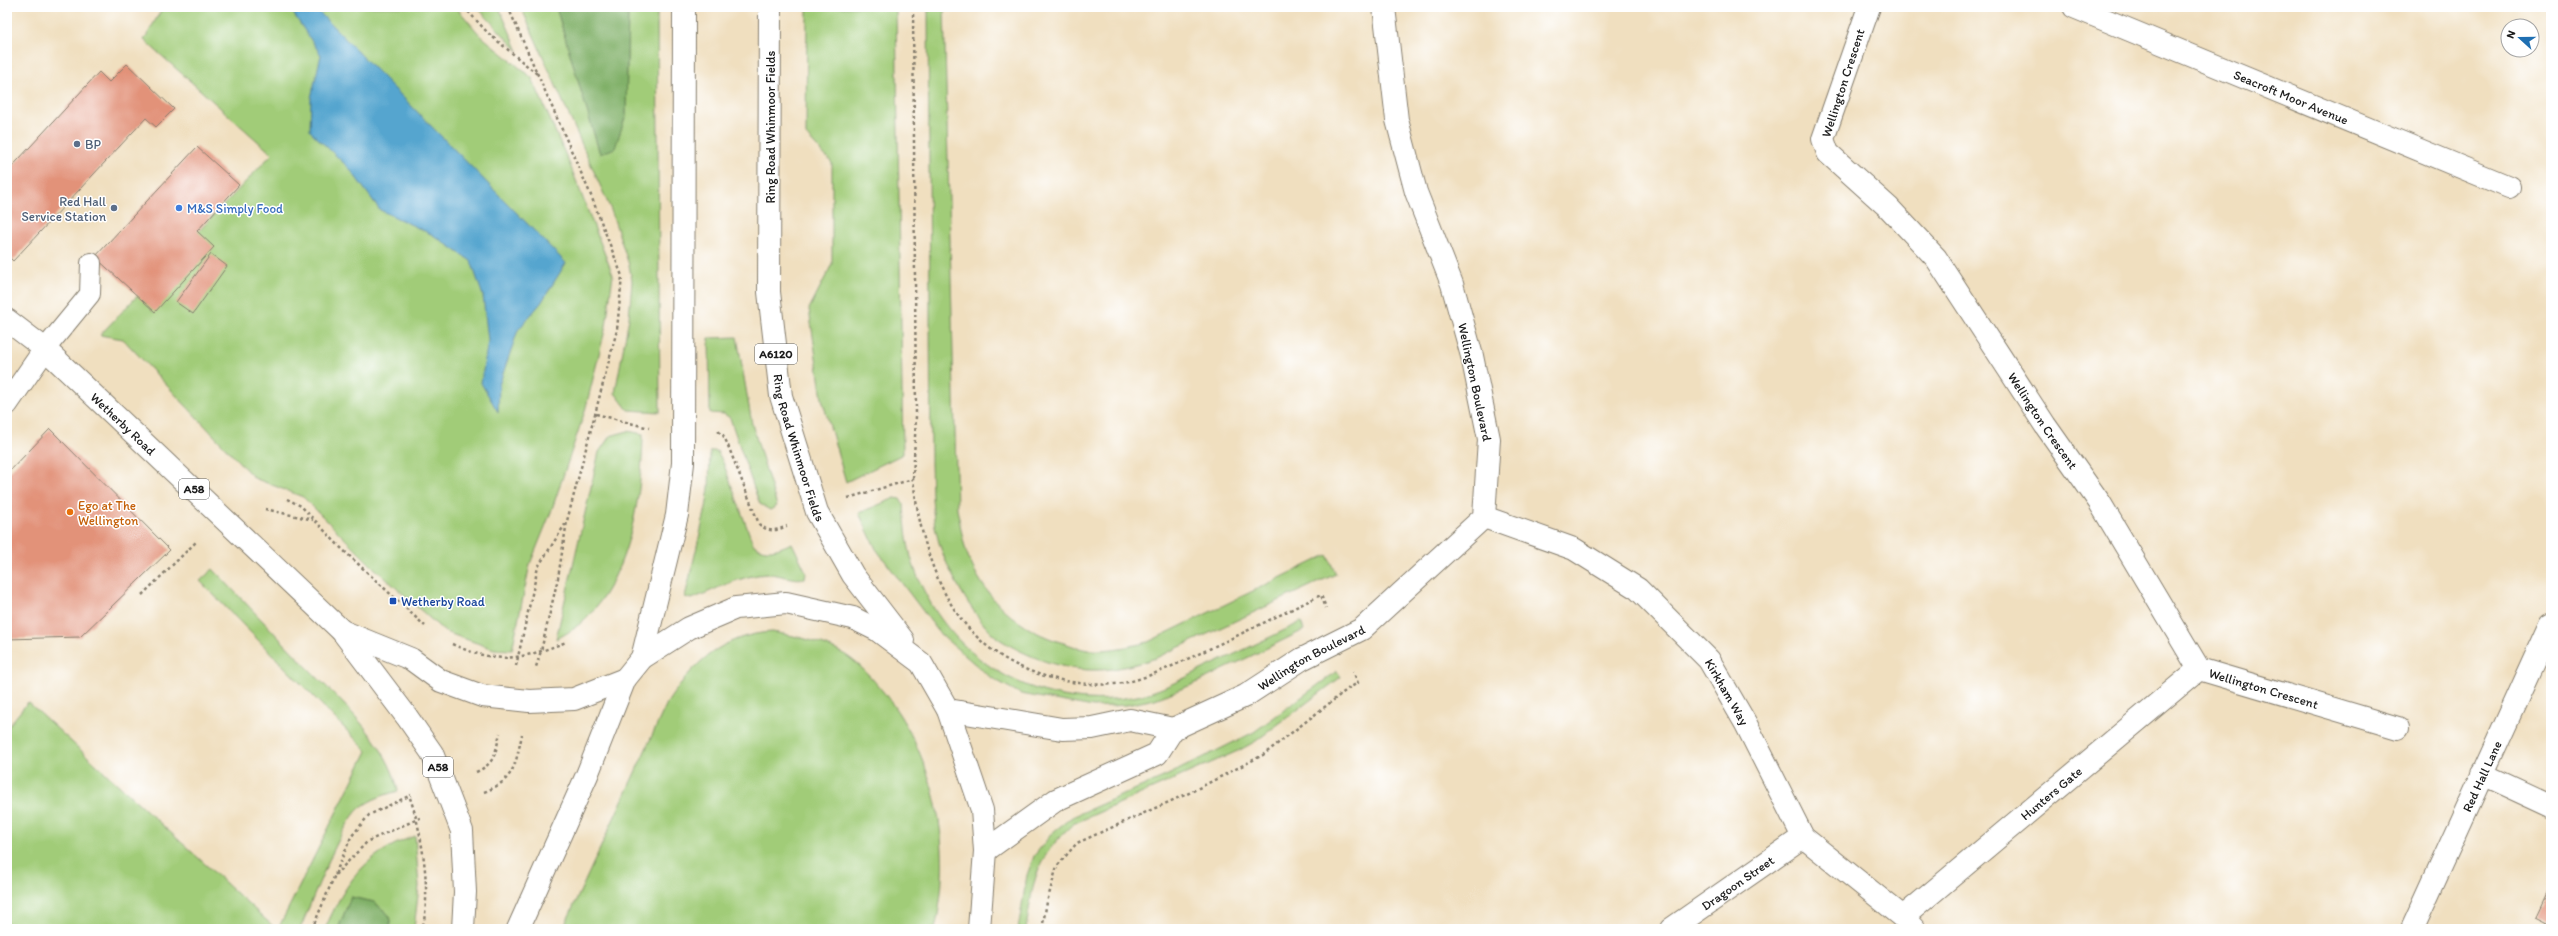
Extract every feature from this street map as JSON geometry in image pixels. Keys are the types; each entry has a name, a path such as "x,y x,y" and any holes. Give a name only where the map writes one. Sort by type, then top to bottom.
{"main road":[{"path":"642,658 677,515 683,463 684,7"},
{"name":"Ring Road Whinmoor Fields","path":"770,7 769,292 780,396 816,512 853,575 921,663 948,710 982,810 985,851 979,929"},
{"name":"Wellington Boulevard","path":"1173,729 1245,696 1302,659 1362,629 1484,517 1489,439 1472,356 1452,284 1416,192 1397,120 1384,7"},
{"name":"Wellington Crescent","path":"1869,7 1823,139 1828,153 1889,208 1936,258 2045,425 2100,503 2199,669 2398,728"},
{"name":"Seacroft Moor Avenue","path":"2074,7 2509,187"},
{"name":"A58","path":"7,320 45,349"},
{"path":"7,404 45,349"},
{"name":"Wetherby Road","path":"45,349 342,631 432,753 462,832 465,892 463,929"},
{"name":"Kirkham Way","path":"1484,517 1574,549 1638,589 1709,660 1746,724 1803,837 1908,923"},
{"path":"518,929 587,775 625,679 642,658 689,628 736,608 786,604 853,618 877,630 921,663"},
{"name":"Red Hall Lane","path":"2412,929 2551,624"},
{"name":"Wetherby Road","path":"342,631 411,659 441,681 482,696 529,701 574,699 625,679"},
{"name":"Hunters Gate","path":"1908,923 2199,669"},
{"path":"948,710 1062,729 1092,728 1130,720 1173,729 1157,754 1056,800 985,851"},
{"path":"2482,774 2551,806"},
{"name":"Dragoon Street","path":"1671,929 1803,837"}],"lane":[{"path":"45,349 90,294 91,263"}],"path":[{"path":"464,7 488,33 537,74"},
{"path":"335,875 368,841 418,820 429,812 499,786 508,779 514,770 536,667 541,652 558,578 567,521 617,330 622,276 590,193 508,7"},
{"path":"913,7 916,416 913,479 917,513 927,546 938,581 953,610 977,638 997,655 1031,673 1080,684 1127,682 1170,667 1303,604"},
{"path":"596,414 651,428"},
{"path":"712,430 717,430 724,435 759,524 766,530 775,532 786,526"},
{"path":"851,496 913,479"},
{"path":"287,499 302,506 342,549 400,606 430,630"},
{"path":"515,668 538,567 567,521"},
{"path":"142,595 197,541"},
{"path":"449,643 470,653 498,658 517,658 541,652 566,642"},
{"path":"1042,929 1047,902 1057,866 1077,843 1189,793 1263,755 1349,688"},
{"path":"474,773 488,767 493,759 500,732"},
{"path":"408,789 418,820 426,881 422,929"},
{"path":"312,929 351,837 369,815 415,794"}],"green space":[{"path":"163,7 456,7 480,35 532,78 570,165 613,275 606,326 585,411 551,512 530,564 512,650 494,649 445,632 373,567 303,497 254,478 123,339 100,335 272,154 144,40"},
{"path":"477,7 499,7 518,51"},
{"path":"521,7 556,7 600,154 626,115 628,7 657,7 660,412 628,410 615,393 629,318 632,281 629,265 611,210"},
{"path":"556,7 628,7 626,115 615,148 600,154"},
{"path":"807,7 896,7 903,454 846,482 822,399 809,309 832,264 832,163 806,135"},
{"path":"928,7 944,7 957,509 966,551 982,584 1004,610 1033,631 1049,638 1088,650 1103,650 1133,646 1148,642 1327,555 1336,574 1156,658 1127,666 1104,670 1084,670 1072,668 1046,662 1021,652 999,639 990,631 971,608 954,579 942,551 934,521 932,501"},
{"path":"737,337 752,424 777,506 770,510 760,504 730,418 724,414 710,413 709,338"},
{"path":"628,431 643,434 639,490 625,550 614,578 599,603 580,624 556,639 599,452 610,436"},
{"path":"710,451 717,451 723,462 753,544 763,549 772,550 792,543 806,572 805,578 796,579 768,574 758,575 729,583 692,599 685,597 706,508 709,488"},
{"path":"895,498 900,499 904,504 909,549 913,564 927,597 947,627 971,651 998,671 1029,686 1062,696 1096,699 1132,697 1169,685 1301,622 1304,630 1194,684 1155,699 1127,705 1093,707 1021,694 990,677 941,635 876,549 859,513"},
{"path":"213,569 360,722 384,755 393,773 398,791 369,802 360,808 352,817 335,847 300,929 278,929 367,751 200,581"},
{"path":"772,632 809,640 844,654 871,677 903,720 917,747 928,776 936,806 941,836 942,867 940,898 935,929 563,929 667,703 687,675 710,654 724,645 738,639 754,634"},
{"path":"1337,671 1341,677 1256,741 1240,750 1073,824 1050,849 1043,860 1034,883 1026,929 1018,929 1027,875 1034,856 1053,832 1072,817 1170,774 1254,732"},
{"path":"28,702 276,929 7,929 7,728"},
{"path":"415,836 419,886 414,929 391,929 389,915 374,902 351,897 338,929 325,929 340,897 359,872 383,851"},
{"path":"351,897 374,902 389,915 391,929 338,929"}],"water":[{"path":"289,7 314,7 566,263 541,303 518,330 499,385 498,412 481,383 488,341 483,296 471,261 433,235 380,210 349,168 310,131 311,98 321,55"}],"building":[{"name":"BP","path":"127,64 174,109 156,127 146,118 13,261 7,255 7,172 99,72 109,82"},
{"name":"M&S Simply Food","path":"197,147 239,185 197,231 214,247 155,312 95,257"},
{"path":"211,254 227,266 193,314 176,302"},
{"name":"Ego at The Wellington","path":"50,429 170,550 80,637 7,639 7,474"},
{"path":"2551,884 2551,926 2535,918"}],"place":[{"name":"BP","path":"77,144"},
{"name":"Red Hall Service Station","path":"114,208"},
{"name":"M&S Simply Food","path":"179,208"},
{"name":"Ego at The Wellington","path":"70,512"},
{"name":"Wetherby Road","path":"393,601"}]}
